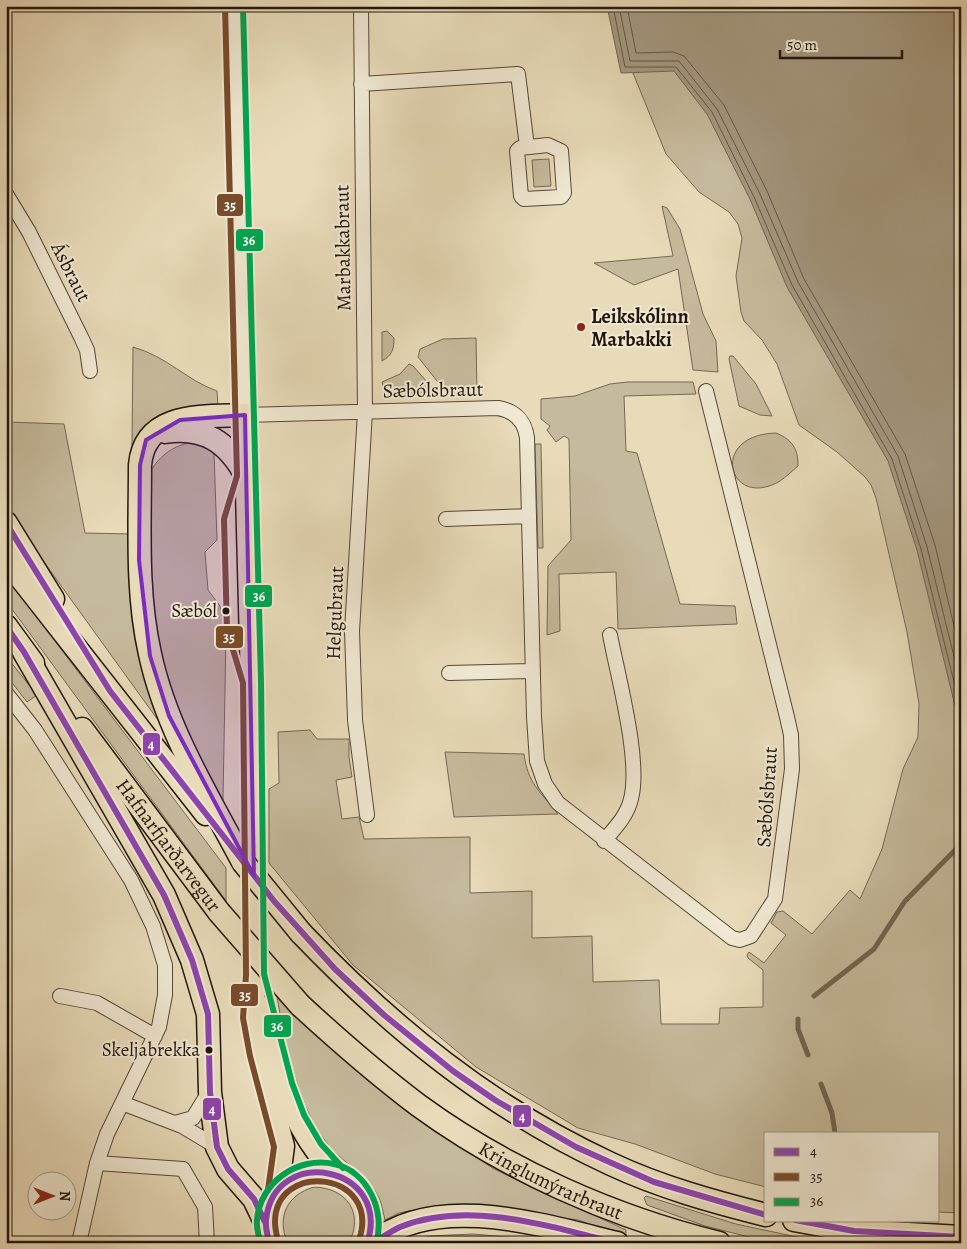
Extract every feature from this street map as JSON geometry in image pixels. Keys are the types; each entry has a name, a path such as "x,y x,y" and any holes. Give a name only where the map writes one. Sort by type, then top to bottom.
{"main road":[{"path":"226,834 182,747 159,688 150,656 144,625 139,560 140,465 141,451 152,434 166,425 180,420 245,414 255,975 252,1017 258,1054 283,1146 276,1191 267,1209 267,1232"},
{"path":"152,434 167,431 187,432 220,442 236,456 246,477"},
{"path":"6,523 110,691"},
{"path":"6,559 226,834"},
{"name":"Hafnarfjarðarvegur","path":"6,626 219,912 300,1005 366,1064 419,1106"},
{"path":"24,652 164,895 192,960 208,1014 210,1092 217,1147 228,1169 254,1199 267,1232"},
{"name":"Kringlumýrarbraut","path":"226,834 243,862 301,933 384,1015 453,1071 495,1100 576,1147 654,1182 764,1214"},
{"path":"255,975 284,1086 296,1119 314,1149 336,1174 353,1184 366,1201 371,1221 368,1243"},
{"name":"Kringlumýrarbraut","path":"419,1106 490,1151 576,1194 643,1221 719,1243"},
{"path":"276,1191 290,1178 308,1172 336,1174"},
{"path":"374,1243 405,1225 421,1220 456,1216 503,1219 617,1243"},
{"path":"805,1222 854,1231 961,1237"}],"street":[{"path":"234,6 245,414"},
{"name":"Marbakkabraut","path":"361,6 365,412"},
{"path":"361,84 518,74 527,147"},
{"path":"548,145 556,147 561,152 564,186 561,197 524,199 521,196 517,151 527,147 548,145"},
{"name":"Ásbraut","path":"6,194 29,232 81,337 87,350 90,371"},
{"name":"Sæbólsbraut","path":"245,414 498,408 511,412 521,420 527,432 537,755 545,784 566,812 736,940 746,939 751,936 775,899 791,778 791,735 706,391"},
{"name":"Helgubraut","path":"365,412 352,631 355,720 367,815"},
{"path":"446,519 529,516"},
{"path":"604,840 623,818 633,790 633,757 610,635"},
{"path":"449,673 533,670"},
{"path":"6,693 35,730 94,819 131,880 153,926 165,965 165,995 159,1027 107,1134 97,1163 79,1243"},
{"path":"60,996 97,1003 155,1036"},
{"path":"175,1123 193,1118 210,1092"},
{"path":"122,1104 175,1123 217,1147"},
{"path":"97,1163 183,1169 205,1207 207,1243"}],"highlighted area":[{"path":"245,415 254,876 169,716 150,656 139,560 140,465 146,440 180,420"}],"shaded area":[{"path":"961,6 961,1213 940,1212 940,1132 764,1132 764,1186 715,1174 635,1144 578,1128 476,1067 353,965 269,863 269,789 279,783 278,732 310,730 317,739 349,739 352,777 336,780 342,819 359,817 364,839 470,837 470,893 532,891 532,938 592,936 593,982 659,980 661,1024 719,1024 720,1008 763,1007 763,970 748,958 747,955 749,952 764,963 786,935 771,923 777,912 783,911 812,934 850,890 860,899 882,849 903,769 918,737 919,704 907,632 876,498 871,485 865,477 837,452 799,425 777,364 762,340 744,321 741,312 736,276 742,238 738,224 729,212 699,192 666,154 633,73"},
{"path":"549,159 551,186 534,187 532,160"},
{"path":"662,206 667,208 680,229 703,314 716,341 718,372 693,370 678,269 634,285 594,263 673,256"},
{"path":"387,331 394,338 394,346 388,357 382,361 382,332"},
{"path":"476,338 477,393 445,391 418,357 420,349 443,339"},
{"path":"133,347 167,362 196,381 217,391 218,405 178,409 158,416 141,432 132,445"},
{"path":"730,356 733,356 756,384 772,416 760,415 739,406 729,359"},
{"path":"409,364 436,392 392,393 384,389 382,382 400,374"},
{"path":"627,382 693,382 696,394 624,396 626,451 637,453 680,604 735,606 737,624 618,629 616,572 559,574 560,631 547,635 548,566 571,540 569,439 564,436 556,442 547,430 550,426 541,419 541,399 575,396 610,384"},
{"path":"6,422 64,424 85,533 132,534 163,727 36,551 6,505"},
{"path":"776,433 787,439 796,450 798,466 780,481 762,488 748,486 738,480 733,469 733,457 740,446 754,437"},
{"path":"195,442 207,444 214,453 217,540 205,552 208,590 220,606 226,633 223,800 175,713 148,598 150,472 158,460 169,451 181,445"},
{"path":"535,444 541,444 543,548 538,548"},
{"path":"6,576 226,868 226,901 6,601"},
{"path":"6,656 37,695 27,702 6,675"},
{"path":"445,752 524,754 528,773 540,793 558,814 454,817"},
{"path":"277,996 343,1057 422,1119 494,1169 626,1230 626,1236 578,1220 486,1208 434,1206 399,1213 385,1220 380,1200 375,1190 363,1176 329,1146 318,1132 309,1114 294,1075"},
{"path":"314,1187 326,1188 336,1192 344,1197 349,1204 353,1212 354,1222 349,1243 287,1242 283,1224 287,1208 297,1195"},
{"path":"646,1196 736,1224 825,1243 774,1243 705,1226 647,1205 644,1198"},
{"path":"473,1234 572,1243 407,1243 430,1236"}],"water":[{"path":"607,6 961,6 961,730 917,550 888,461 787,287 750,199 707,114 674,71 621,73"}],"waterway":[{"path":"814,996 874,949 905,901 961,844"},
{"path":"798,1019 798,1029 808,1055"},
{"path":"821,1084 832,1113 835,1132"}],"transit line":[{"name":"35","path":"225,6 237,476 224,519 227,630 243,683 246,975 243,1018 250,1056 274,1147 268,1190"},
{"name":"36","path":"243,6 261,682 264,974 292,1083 304,1115 321,1144 343,1168"},
{"name":"4","path":"6,523 110,691 274,901 335,969 384,1015 453,1071 495,1100 576,1147 654,1182 764,1214"},
{"name":"4","path":"6,626 24,652 164,895 192,960 208,1014 210,1092 217,1147 228,1169 254,1199 265,1222"},
{"name":"36","path":"260,1243 257,1229 260,1206 265,1194 273,1183 295,1168 307,1164 320,1163 334,1164 346,1168 365,1184 372,1194 376,1206 378,1219 376,1243"},
{"name":"4","path":"269,1243 266,1220 274,1196 289,1180 308,1173 329,1174 349,1182 363,1196 370,1217 367,1243"},
{"name":"35","path":"278,1242 275,1222 280,1202 291,1189 308,1182 326,1182 343,1188 356,1199 362,1217 359,1240"},
{"name":"4","path":"373,1243 400,1227 426,1219 453,1216 508,1218 616,1243"},
{"name":"4","path":"806,1222 854,1231 961,1237"}],"place":[{"name":"Leikskólinn Marbakki","path":"581,327"},
{"name":"Sæból","path":"226,611"},
{"name":"Skeljabrekka","path":"209,1050"}]}
